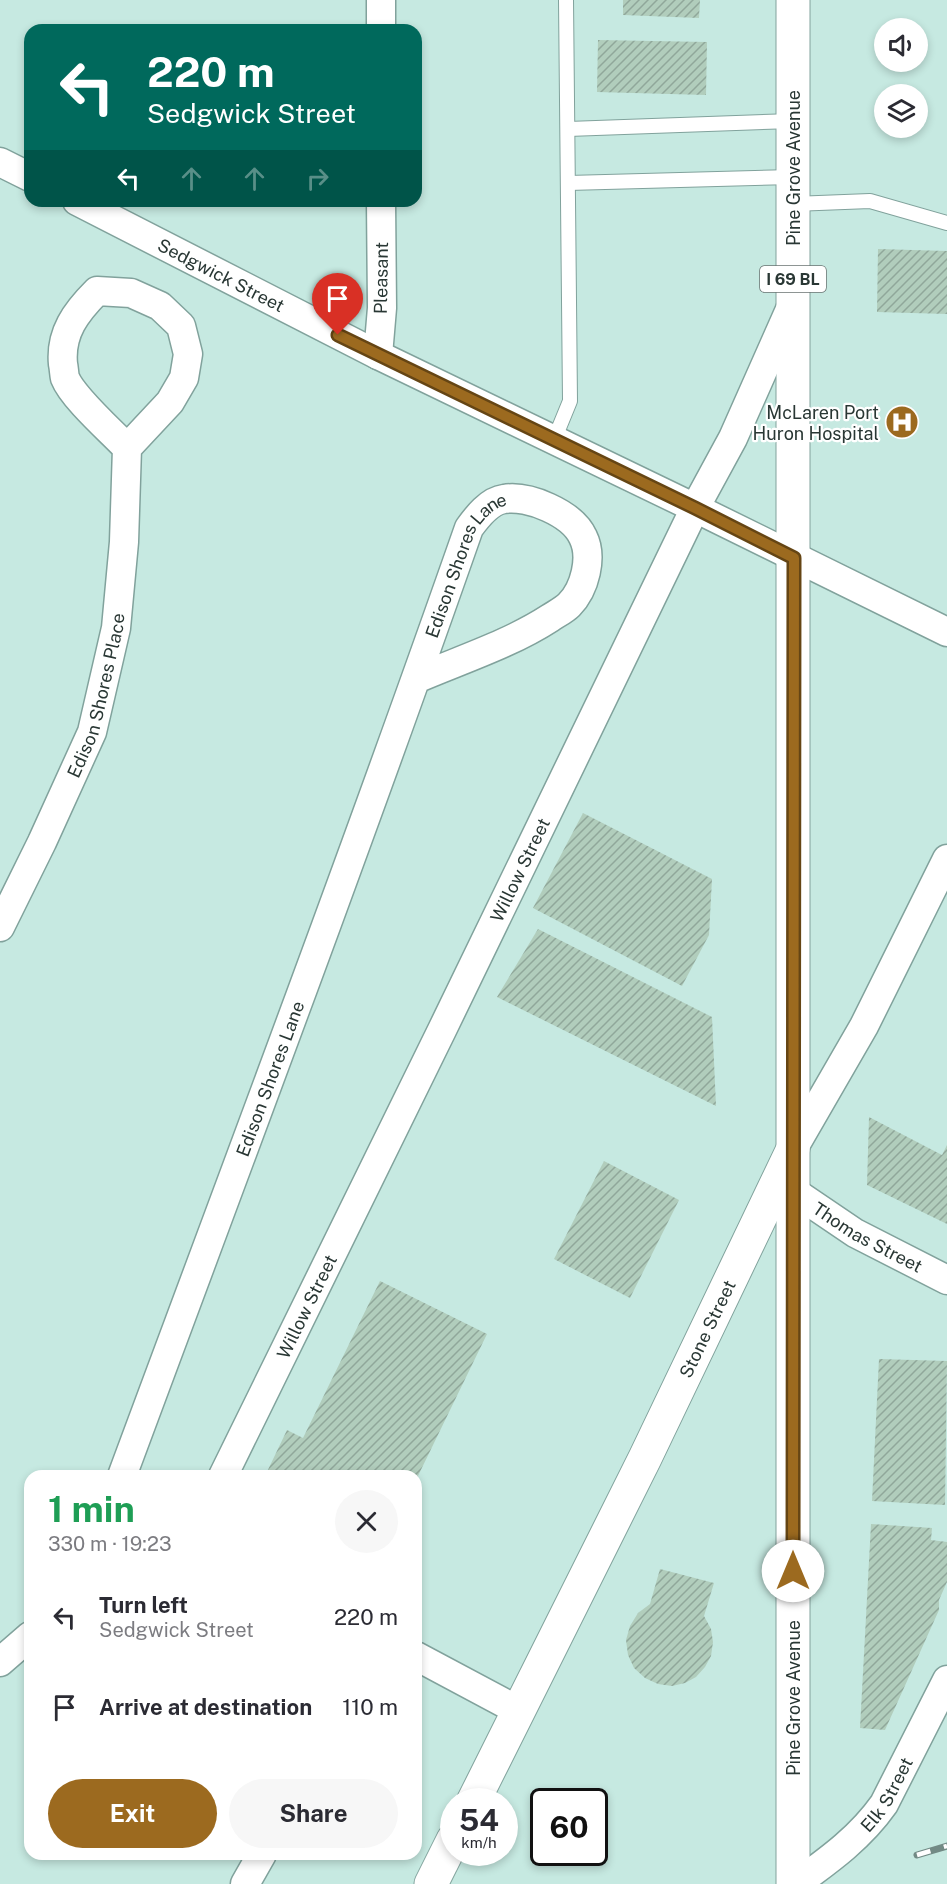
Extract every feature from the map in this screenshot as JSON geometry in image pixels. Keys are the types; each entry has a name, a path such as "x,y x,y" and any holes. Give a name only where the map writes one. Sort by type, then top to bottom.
{"main road":[{"name":"Pine Grove Avenue","path":"793,0 794,1884"},
{"name":"Stone Street","path":"480,1788 645,1458 793,1149"},
{"path":"431,1884 440,1866"}],"street":[{"path":"381,0 381,24"},
{"path":"0,162 24,174"},
{"name":"Sedgwick Street","path":"88,207 378,355 554,440 693,514 851,584 947,632"},
{"name":"Pleasant","path":"378,355 382,308 381,207"},
{"path":"97,291 131,293 160,306 181,326 188,354 184,378 170,402 127,448 75,393 65,378 62,352 67,329 80,309 97,291"},
{"name":"Willow Street","path":"226,1470 693,514 733,438 792,305"},
{"name":"Edison Shores Place","path":"0,927 92,732 116,628 124,542 127,448"},
{"name":"Edison Shores Lane","path":"124,1470 416,679 469,528 482,511 502,499 528,500 555,511 571,522 583,537 588,563 582,585 569,605 531,629 416,679"},
{"name":"Stone Street","path":"793,1149 864,1026 947,859"},
{"name":"Thomas Street","path":"793,1191 855,1233 947,1280"},
{"path":"0,1662 24,1641"},
{"path":"422,1659 519,1711"},
{"name":"Elk Street","path":"794,1884 839,1854 873,1819 884,1804 947,1680"},
{"path":"245,1884 259,1860"}],"lane":[{"path":"554,440 570,401 566,0"},
{"path":"568,129 793,121"},
{"path":"568,183 793,190 870,201 947,223"}],"building":[{"path":"623,0 700,0 699,18 623,15"},
{"path":"598,40 707,42 706,95 597,92"},
{"path":"878,249 947,251 947,314 877,312"},
{"path":"583,813 712,879 709,935 682,986 533,908"},
{"path":"538,929 712,1017 716,1106 497,997"},
{"path":"869,1117 942,1155 947,1145 947,1224 867,1185"},
{"path":"604,1161 679,1200 630,1298 554,1259"},
{"path":"380,1281 487,1334 421,1470 268,1470 287,1430 303,1438"},
{"path":"879,1359 947,1361 945,1505 872,1501"},
{"path":"871,1524 932,1528 931,1540 947,1542 947,1582 939,1600 939,1610 885,1730 860,1728"},
{"path":"660,1569 714,1583 704,1616 711,1629 713,1642 711,1656 696,1677 672,1686 658,1684 645,1678 634,1668 628,1655 626,1640 630,1626 638,1613 650,1604"}],"railway":[{"path":"917,1855 947,1846"}],"place":[{"name":"McLaren Port Huron Hospital","path":"902,422"}],"route":[{"path":"338,335 794,558 793,1571"}]}
